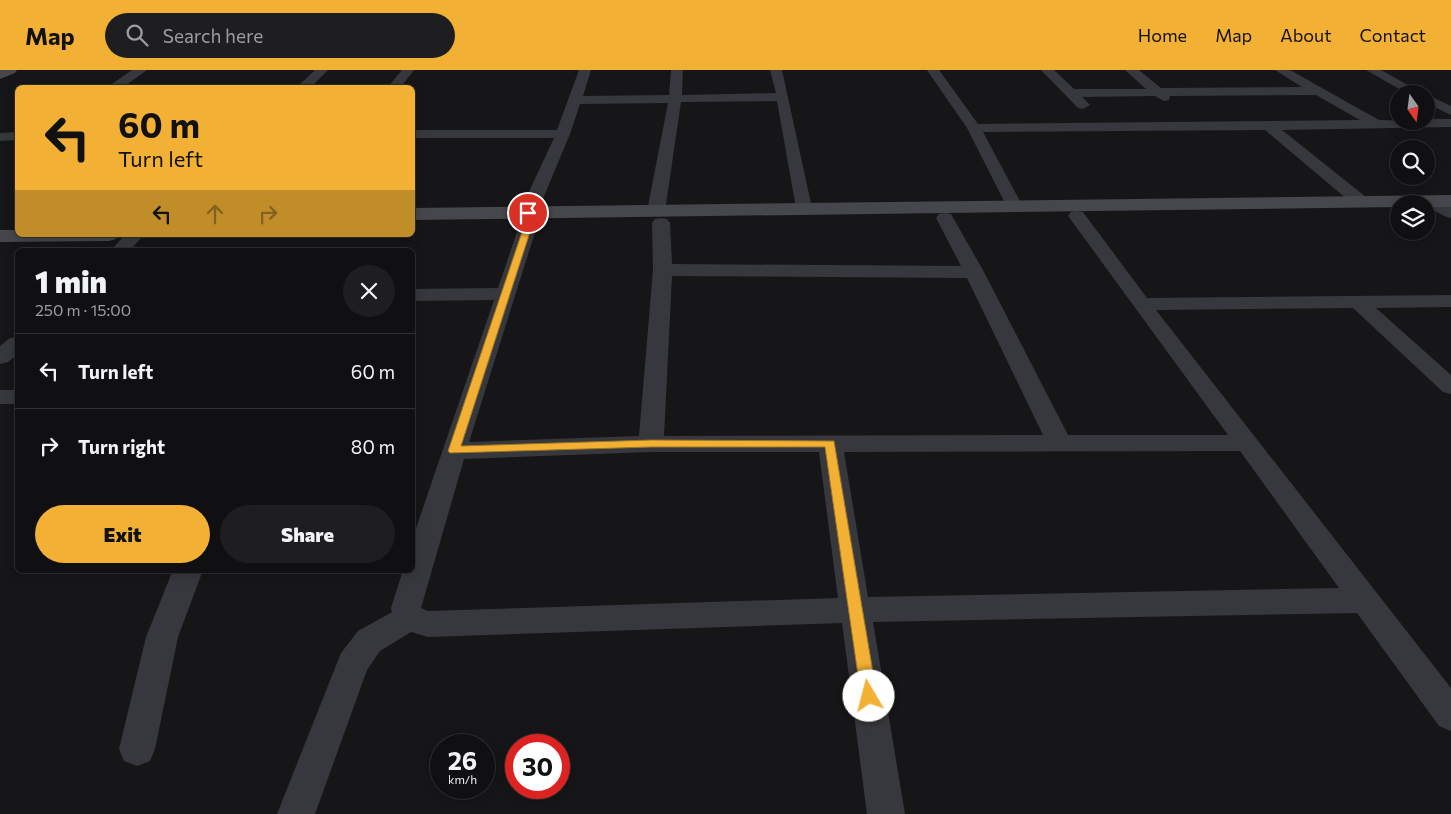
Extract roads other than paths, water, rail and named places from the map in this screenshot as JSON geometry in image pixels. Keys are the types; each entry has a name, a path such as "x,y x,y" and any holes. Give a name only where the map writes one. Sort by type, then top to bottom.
{"street":[{"path":"0,75 10,70"},
{"path":"117,85 141,70"},
{"path":"305,85 322,70"},
{"path":"396,85 408,70"},
{"path":"584,70 563,134 528,219 406,608 409,618 416,622 428,624 856,610 1365,600"},
{"path":"651,444 663,270 659,217 675,99 677,70"},
{"path":"776,70 784,97 804,208"},
{"path":"933,70 974,128 1014,205"},
{"path":"1047,70 1107,128"},
{"path":"1131,70 1172,104"},
{"path":"1281,70 1378,126"},
{"path":"1372,70 1401,85"},
{"path":"1071,93 1320,91"},
{"path":"574,100 784,97"},
{"path":"1435,103 1451,111"},
{"path":"1185,116 1199,128"},
{"path":"974,128 1199,128 1378,126 1451,123"},
{"path":"1270,127 1360,202"},
{"path":"415,134 563,134"},
{"path":"0,137 15,136"},
{"path":"1435,206 1451,200"},
{"path":"659,217 804,208 1360,202 1390,205"},
{"path":"1435,210 1451,215"},
{"path":"415,214 528,219"},
{"path":"1077,216 1141,304 1451,715"},
{"path":"415,226 528,219 659,217 1390,216"},
{"path":"0,218 15,218"},
{"path":"945,218 1060,444"},
{"path":"0,236 15,236"},
{"path":"122,248 133,237"},
{"path":"663,270 974,272"},
{"path":"415,295 506,294"},
{"path":"1358,302 1451,387"},
{"path":"1141,304 1451,302"},
{"path":"0,357 15,345"},
{"path":"0,397 15,397"},
{"path":"830,443 886,814"},
{"path":"454,451 651,444 1247,443"},
{"path":"137,749 162,637 187,573"},
{"path":"296,814 353,663 369,641 409,618"}]}
